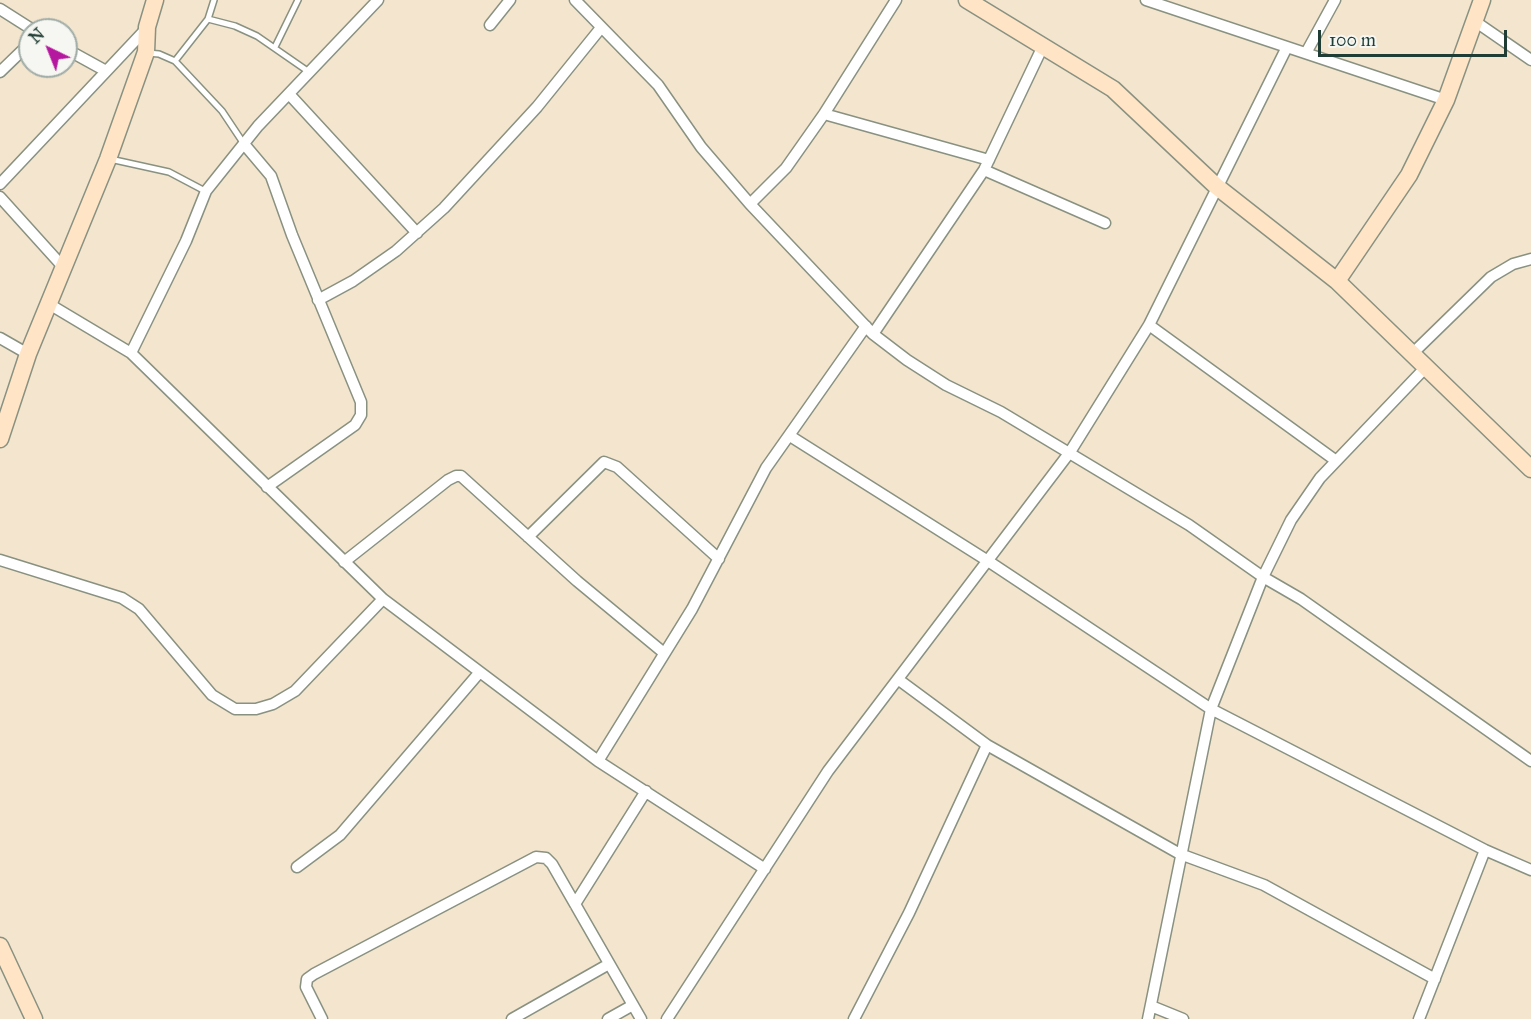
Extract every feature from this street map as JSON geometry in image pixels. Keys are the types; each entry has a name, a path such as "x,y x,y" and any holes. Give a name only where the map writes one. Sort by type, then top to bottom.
{"street":[{"path":"0,439 28,354 108,159 146,52 147,27 155,0"},
{"path":"131,353 186,241 206,191 289,94 378,0"},
{"path":"490,25 510,0"},
{"path":"575,0 600,29 658,85 700,147 750,204 870,330 907,360 946,385 1001,412 1070,452 1189,525 1263,577 1301,599 1531,761"},
{"path":"750,204 786,168 824,114 896,0"},
{"path":"967,0 1113,89 1216,186 1338,281 1531,469"},
{"path":"1146,0 1286,49 1306,53 1446,100"},
{"path":"1306,53 1335,0"},
{"path":"1338,281 1409,175 1446,100 1476,22 1482,0"},
{"path":"0,9 18,20"},
{"path":"1476,22 1531,60"},
{"path":"0,184 147,27"},
{"path":"318,300 353,281 396,251 444,208 537,107 600,29"},
{"path":"598,762 692,609 766,468 870,330 987,165 1043,46"},
{"path":"667,1019 828,771 900,680 1070,452 1149,325 1286,49"},
{"path":"0,72 18,55"},
{"path":"78,56 106,71"},
{"path":"289,94 417,232"},
{"path":"824,114 987,165 1105,223"},
{"path":"244,144 271,176 292,235 361,402 361,415 355,425 267,487"},
{"path":"0,197 64,268"},
{"path":"1413,353 1491,277 1513,264 1531,259"},
{"path":"49,304 131,353 383,599 598,762 765,869"},
{"path":"1149,325 1335,460"},
{"path":"0,338 28,354"},
{"path":"1148,1019 1211,709 1263,577 1291,520 1335,460 1427,366"},
{"path":"790,436 988,561 1211,709 1485,850 1531,870"},
{"path":"528,537 604,462 617,467 719,559"},
{"path":"344,562 456,476 461,477 664,653"},
{"path":"0,560 122,598 139,609 212,695 235,709 256,710 273,704 295,691 383,599"},
{"path":"297,867 340,836 480,674"},
{"path":"900,680 987,745 1180,854 1264,885 1435,979"},
{"path":"854,1019 909,913 987,745"},
{"path":"575,904 646,791"},
{"path":"1419,1019 1456,918 1485,850"},
{"path":"322,1019 306,987 307,979 536,857 546,858 552,864 641,1019"},
{"path":"0,946 34,1019"},
{"path":"512,1019 609,964"},
{"path":"608,1019 633,1005"},
{"path":"1150,1006 1183,1019"}],"lane":[{"path":"175,61 208,19 214,0"},
{"path":"275,47 298,0"},
{"path":"208,19 235,26 275,47 309,72"},
{"path":"146,52 159,54 175,61 222,111 244,144"},
{"path":"108,159 169,172 206,191"}]}
